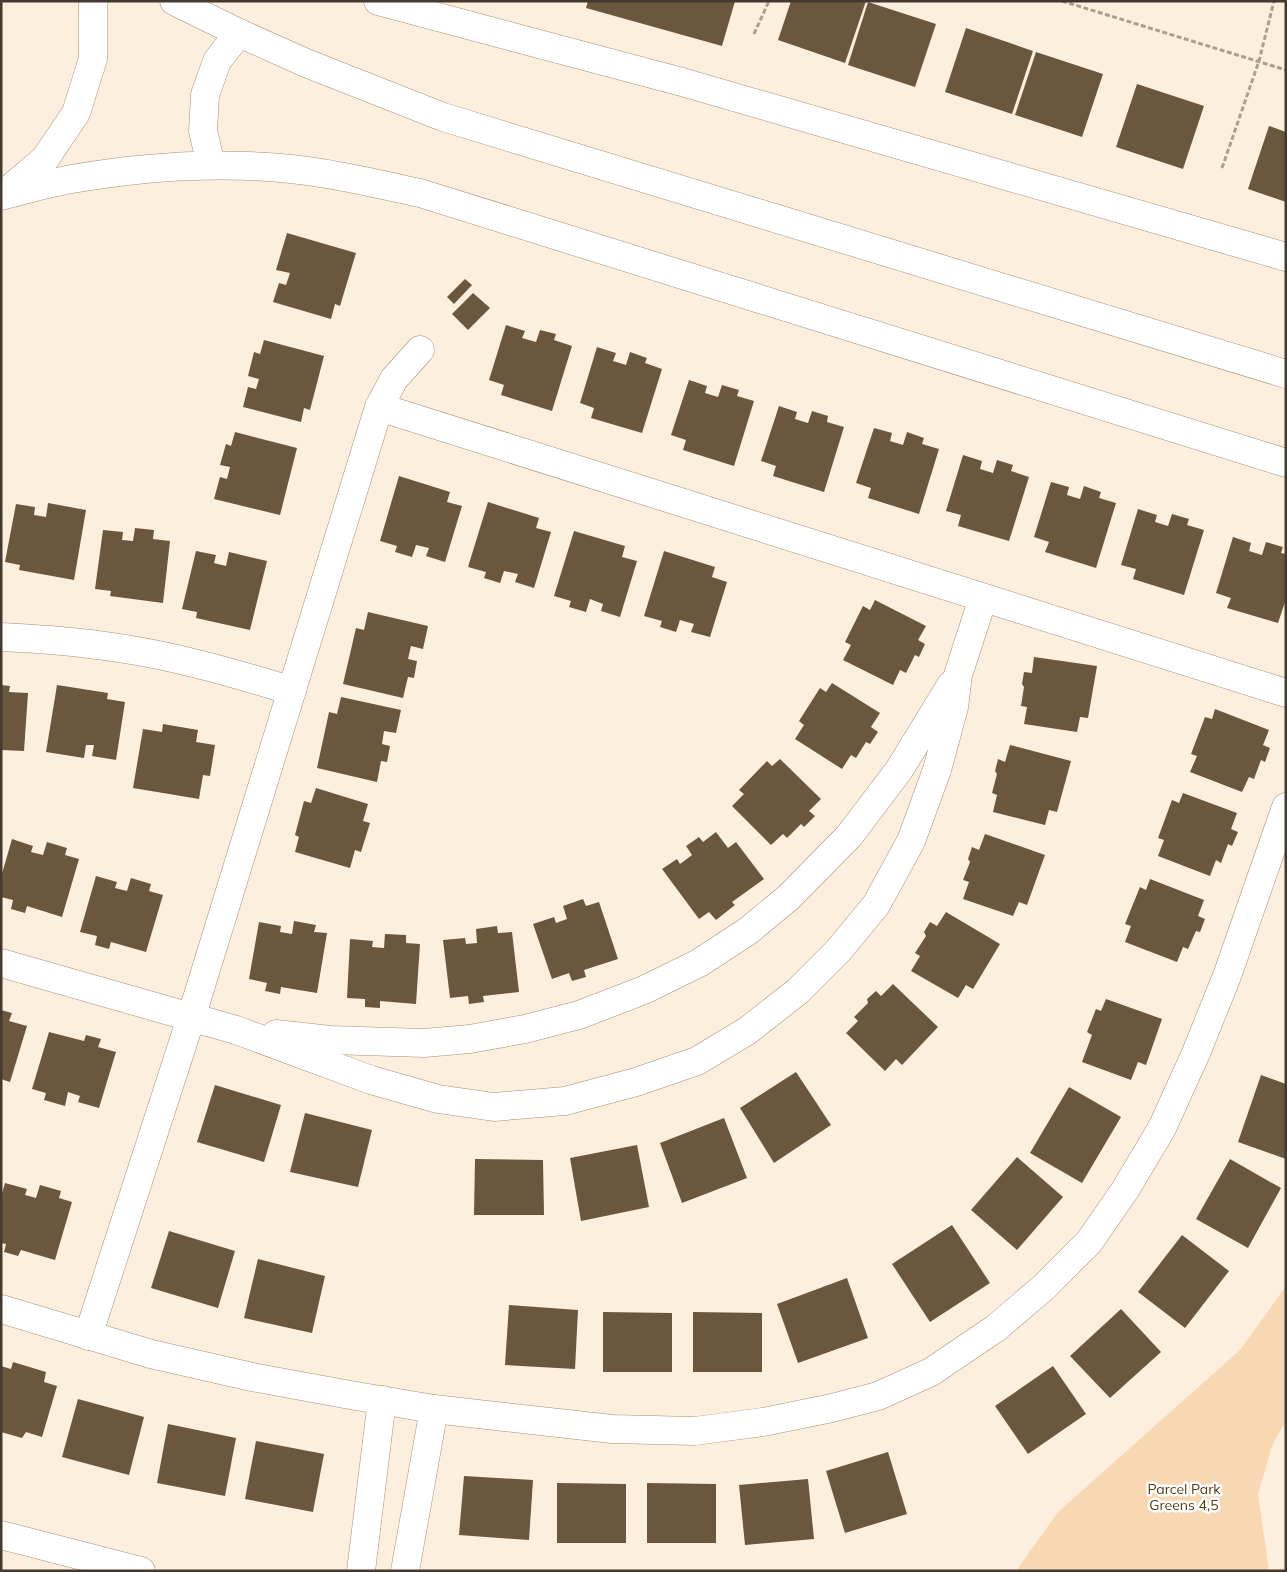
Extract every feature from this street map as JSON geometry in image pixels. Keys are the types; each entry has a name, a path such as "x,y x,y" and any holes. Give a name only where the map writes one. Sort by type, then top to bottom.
{"street":[{"path":"1,196 45,160 76,113 93,60 93,1"},
{"path":"174,1 306,63 443,117 1286,374"},
{"path":"378,1 682,82 1286,257"},
{"path":"211,165 203,131 205,95 217,61 239,33"},
{"path":"1,196 70,179 96,175 140,169 211,165 281,168 351,178 420,192 1286,463"},
{"path":"88,1336 191,1018 379,407 394,378 420,350"},
{"path":"379,407 1286,693"},
{"path":"1,963 236,1030 371,1080 438,1099 494,1107 565,1101 636,1082 697,1061 747,1031 798,991 838,951 876,904 911,841 937,770 954,707 958,675 983,598"},
{"path":"1,636 56,640 138,651 239,675 292,691"},
{"path":"236,1030 330,1040 370,1042 424,1043 470,1038 525,1029 580,1015 667,979 699,963 748,931 789,897 849,836 899,770 958,675"},
{"path":"1,1309 151,1354 252,1377 434,1409 612,1429 695,1431 763,1422 832,1408 878,1396 931,1372 996,1328 1044,1287 1089,1242 1126,1190 1162,1128 1196,1053 1227,976 1286,807"},
{"path":"361,1571 382,1400"},
{"path":"405,1571 434,1409"},
{"path":"1,1535 141,1571"}],"path":[{"path":"754,34 769,1"},
{"path":"1062,1 1286,70"},
{"path":"1222,168 1259,61 1274,1"}],"green space":[{"name":"Parcel Park Greens 4,5","path":"1286,1286 1286,1421 1273,1443 1258,1494 1269,1571 1016,1571 1058,1512 1240,1350"}],"building":[{"path":"588,1 735,1 722,46 586,8"},
{"path":"791,1 866,1 845,63 778,40"},
{"path":"868,2 936,24 915,87 848,65"},
{"path":"966,28 1033,51 1012,114 945,92"},
{"path":"1036,52 1103,74 1082,137 1015,115"},
{"path":"1137,84 1204,106 1183,169 1116,147"},
{"path":"1269,126 1286,132 1286,202 1248,189"},
{"path":"287,233 356,253 340,306 335,304 331,319 273,302 279,283 286,285 290,273 276,270"},
{"path":"465,279 472,285 454,304 447,297"},
{"path":"473,293 490,308 468,330 452,314"},
{"path":"506,325 525,331 522,338 536,342 540,330 556,334 554,340 572,346 552,411 501,395 504,385 489,380"},
{"path":"264,340 324,356 310,410 304,408 301,422 243,407 248,387 256,389 259,379 248,376 254,352 260,354"},
{"path":"597,347 616,353 613,361 626,365 630,352 647,358 645,363 662,369 642,433 591,418 594,408 580,403"},
{"path":"689,380 707,386 705,393 718,397 722,385 739,390 737,396 754,401 734,466 683,450 686,440 671,435"},
{"path":"779,406 797,412 795,419 808,423 812,411 828,416 827,422 844,427 824,492 773,476 776,466 761,461"},
{"path":"874,428 892,433 890,441 903,445 907,432 924,438 922,444 939,449 919,514 868,498 871,488 856,483"},
{"path":"235,432 297,448 280,515 214,499 220,477 227,479 230,467 220,465 226,444 231,446"},
{"path":"963,455 982,461 980,469 993,473 997,460 1013,465 1011,471 1029,477 1009,541 958,526 961,515 946,511"},
{"path":"399,476 450,492 447,502 462,506 445,562 426,556 429,548 416,545 412,557 395,552 397,546 380,541"},
{"path":"1051,482 1069,487 1067,495 1080,499 1084,486 1101,492 1099,498 1116,503 1096,568 1045,552 1049,542 1034,537"},
{"path":"488,502 539,518 536,528 551,532 534,588 515,582 518,574 504,571 500,583 484,578 486,572 468,567"},
{"path":"48,503 86,510 74,580 19,570 20,565 5,562 16,504 35,507 34,515 46,517"},
{"path":"1138,509 1157,515 1155,522 1168,526 1172,514 1189,519 1187,525 1204,530 1184,595 1133,579 1136,569 1121,565"},
{"path":"135,528 154,530 153,539 170,541 163,603 110,596 111,591 95,589 103,530 123,532 122,540 133,541"},
{"path":"574,531 625,546 622,557 637,561 620,617 601,611 603,604 590,599 586,612 569,607 571,601 554,596"},
{"path":"1233,537 1251,543 1249,551 1262,555 1266,542 1283,547 1281,553 1286,554 1286,599 1278,623 1227,608 1231,598 1216,593"},
{"path":"196,551 216,555 214,563 226,566 229,552 267,561 250,630 196,618 197,612 182,609"},
{"path":"664,551 715,567 712,577 727,582 710,637 691,632 694,624 680,620 676,632 660,627 662,621 644,616"},
{"path":"875,600 926,626 918,640 925,644 919,657 915,655 906,673 900,670 893,685 843,660 851,645 845,642 863,606 870,610"},
{"path":"368,612 428,626 423,649 411,646 408,659 417,661 414,678 408,677 403,698 343,684 356,628 364,630"},
{"path":"1034,657 1097,666 1088,718 1080,717 1077,732 1024,724 1027,707 1021,706 1024,687 1022,684 1024,672 1032,673"},
{"path":"832,683 880,713 871,727 878,732 870,744 866,742 856,758 851,755 842,769 795,739 804,725 799,721 820,688 826,692"},
{"path":"1,685 10,686 9,692 28,693 24,751 1,750"},
{"path":"57,685 108,693 107,699 125,702 116,760 92,756 94,745 86,745 84,758 46,752"},
{"path":"341,697 401,710 396,733 384,731 382,744 390,746 387,762 381,761 377,782 317,768 329,712 337,714"},
{"path":"1215,709 1269,730 1263,745 1270,748 1265,762 1261,760 1254,779 1249,777 1242,792 1190,772 1197,756 1191,754 1205,717 1212,719"},
{"path":"163,724 198,730 196,742 215,745 210,776 203,775 199,799 133,788 143,729 162,732"},
{"path":"1010,745 1071,761 1057,812 1049,810 1045,825 993,812 997,795 992,793 997,774 995,771 998,759 1005,762"},
{"path":"780,759 821,799 809,811 815,816 804,827 801,824 787,838 783,834 771,845 732,806 744,794 739,790 767,761 772,766"},
{"path":"316,788 368,804 363,821 370,823 361,852 355,850 350,868 295,852 299,837 295,835 304,801 311,803"},
{"path":"1183,793 1237,813 1231,829 1238,832 1232,846 1228,844 1221,863 1216,860 1210,876 1158,856 1164,840 1158,838 1172,800 1179,803"},
{"path":"716,832 728,848 736,842 764,879 732,902 735,905 716,920 709,912 699,919 662,869 677,859 680,864 692,855 686,846 699,837 703,842"},
{"path":"985,834 1045,855 1027,905 1019,902 1013,916 963,899 969,882 963,880 970,862 968,859 972,847 979,850"},
{"path":"12,839 33,846 31,852 43,855 47,842 67,848 65,855 79,859 62,917 27,906 25,913 11,909 13,900 1,897 1,877"},
{"path":"96,876 117,882 115,888 127,891 131,878 151,884 149,891 163,895 146,952 111,942 109,949 95,945 97,936 80,932"},
{"path":"1150,879 1204,900 1198,916 1205,919 1200,932 1196,931 1188,949 1183,947 1177,962 1125,942 1131,926 1125,924 1140,887 1146,890"},
{"path":"583,899 586,906 599,902 618,959 584,970 586,977 572,981 569,973 552,979 533,924 554,917 556,923 567,919 563,906"},
{"path":"946,912 1000,944 973,989 966,985 958,998 911,971 920,956 915,953 926,936 924,932 930,922 937,926"},
{"path":"294,921 316,925 314,932 327,933 317,993 281,987 280,994 265,991 267,983 249,979 259,922 281,926 280,932 292,934"},
{"path":"497,926 498,933 512,932 519,992 483,996 484,1002 469,1004 468,996 450,998 443,940 465,938 466,944 477,943 476,929"},
{"path":"385,934 406,935 406,943 420,944 416,1004 380,1001 380,1008 365,1007 365,999 347,998 350,939 373,941 372,947 384,948"},
{"path":"893,984 938,1027 902,1065 896,1059 885,1071 846,1033 858,1021 854,1017 868,1003 867,999 876,991 881,996"},
{"path":"1106,999 1162,1019 1146,1065 1138,1062 1131,1080 1082,1062 1092,1035 1087,1032 1096,1009 1101,1011"},
{"path":"1,1010 12,1013 9,1021 27,1026 10,1082 1,1079"},
{"path":"49,1032 84,1041 86,1035 101,1039 98,1047 116,1052 99,1108 78,1102 80,1096 68,1092 65,1106 44,1100 46,1093 32,1089"},
{"path":"796,1072 831,1125 774,1163 740,1108"},
{"path":"1261,1075 1286,1084 1286,1159 1238,1142"},
{"path":"215,1085 281,1105 264,1162 197,1142"},
{"path":"1069,1087 1121,1117 1082,1183 1030,1153"},
{"path":"305,1113 372,1130 358,1187 290,1172"},
{"path":"724,1118 747,1178 682,1203 660,1143"},
{"path":"637,1145 649,1207 581,1221 570,1158"},
{"path":"1017,1157 1063,1197 1017,1250 971,1210"},
{"path":"475,1159 543,1160 544,1215 474,1215"},
{"path":"1230,1159 1281,1188 1248,1248 1196,1219"},
{"path":"5,1183 27,1189 25,1195 36,1198 40,1185 61,1191 59,1198 72,1202 55,1260 21,1250 18,1256 4,1252 6,1244 1,1243 1,1197"},
{"path":"952,1225 990,1283 930,1322 892,1264"},
{"path":"169,1231 235,1251 218,1308 151,1288"},
{"path":"1182,1235 1229,1271 1185,1328 1138,1292"},
{"path":"258,1259 325,1276 312,1333 244,1318"},
{"path":"847,1278 868,1338 798,1363 777,1304"},
{"path":"509,1305 578,1310 575,1369 505,1365"},
{"path":"1121,1309 1161,1352 1110,1398 1070,1356"},
{"path":"603,1312 672,1313 672,1372 603,1372"},
{"path":"693,1312 762,1313 762,1372 693,1372"},
{"path":"13,1362 46,1372 44,1382 57,1386 42,1437 26,1432 22,1438 1,1432 1,1366 11,1369"},
{"path":"1053,1366 1086,1414 1028,1454 995,1406"},
{"path":"78,1399 144,1417 129,1475 62,1457"},
{"path":"168,1424 236,1438 225,1496 157,1483"},
{"path":"256,1441 324,1454 313,1512 245,1499"},
{"path":"888,1452 907,1514 845,1533 826,1471"},
{"path":"464,1476 533,1480 529,1540 459,1535"},
{"path":"808,1479 814,1539 745,1545 739,1485"},
{"path":"557,1483 626,1484 626,1543 557,1543"},
{"path":"647,1483 716,1484 716,1543 647,1543"}]}
